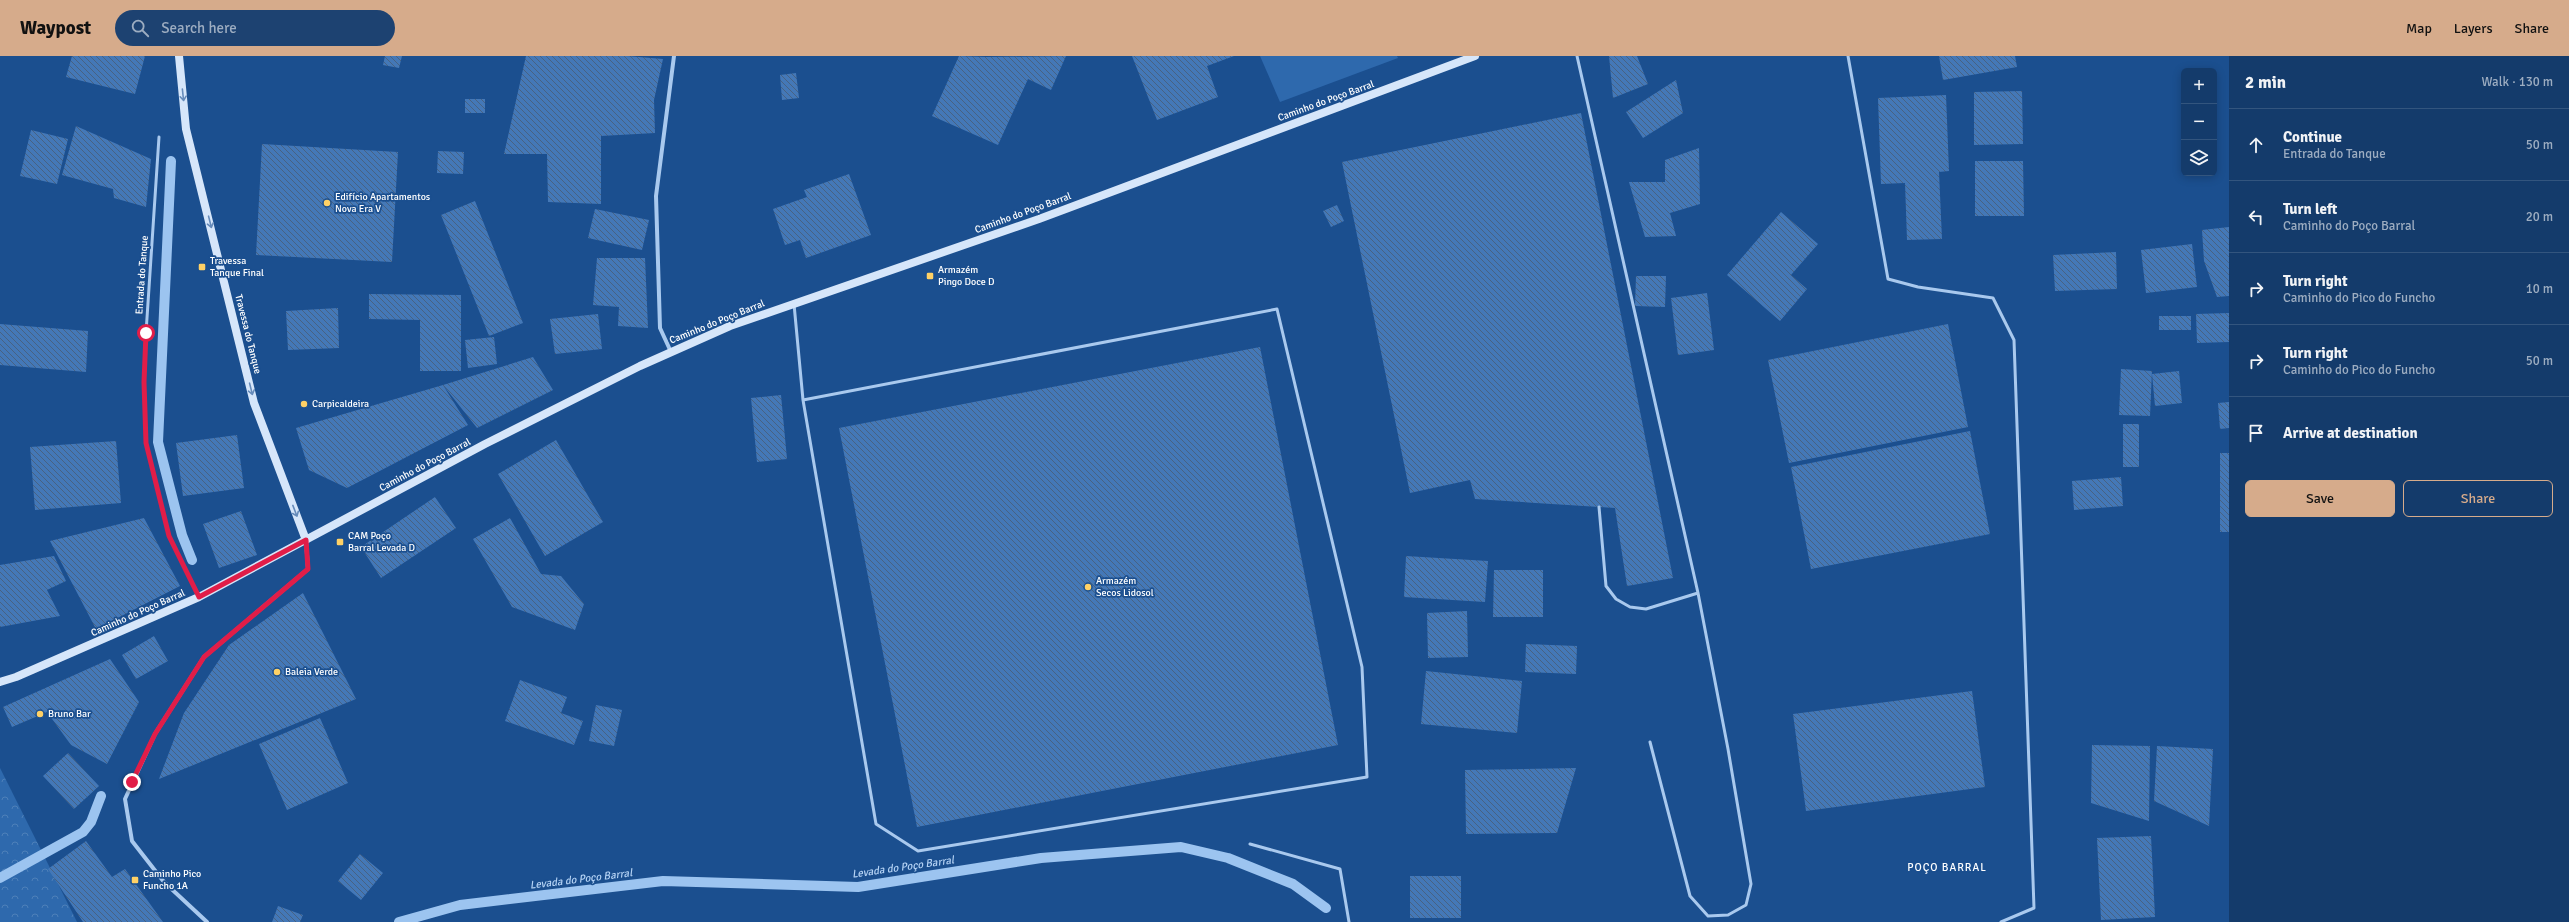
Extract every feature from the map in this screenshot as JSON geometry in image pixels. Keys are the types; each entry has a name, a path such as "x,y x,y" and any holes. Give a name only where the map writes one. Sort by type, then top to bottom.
{"street":[{"name":"Travessa do Tanque","path":"179,56 186,128 254,403 306,540"},
{"path":"671,352 660,328 656,196 674,56"},
{"name":"Caminho do Poço Barral","path":"0,682 16,677 199,597 485,444 671,352 730,326 1039,219 1475,56"},
{"path":"207,922 164,882 132,841 125,799 155,734 204,657 308,569 306,540"}],"lane":[{"path":"1577,56 1698,593 1728,749 1751,884 1746,905 1728,915 1708,916 1690,896 1650,742"},
{"path":"1848,56 1888,279 1918,287 1993,298 2014,340 2034,908 2001,922"},
{"name":"Entrada do Tanque","path":"159,137 146,333 144,382 146,443 169,536 199,597"},
{"path":"794,303 803,400 876,824 918,851 1367,777 1362,667 1277,310 803,400"},
{"path":"1599,507 1606,586 1616,599 1630,607 1646,609 1698,593"},
{"path":"1250,844 1340,869 1349,922"}],"green space":[{"path":"1260,56 1397,56 1398,58 1280,102"},
{"path":"0,768 77,922 0,922"}],"building":[{"path":"72,56 145,56 135,94 66,77"},
{"path":"385,56 402,56 399,68 383,65"},
{"path":"526,56 627,56 663,59 654,100 655,133 601,136 601,204 548,202 547,154 504,154"},
{"path":"959,56 1066,56 1051,90 1028,79 998,145 932,116"},
{"path":"1132,56 1234,56 1207,66 1218,97 1157,120"},
{"path":"1609,56 1637,56 1648,84 1613,98"},
{"path":"1939,56 2015,56 2017,67 1943,80"},
{"path":"796,73 799,98 782,100 780,75"},
{"path":"1676,80 1683,113 1643,138 1626,112"},
{"path":"2022,91 2023,144 1974,145 1974,92"},
{"path":"1946,95 1949,171 1939,172 1942,239 1907,240 1905,183 1881,184 1878,98"},
{"path":"465,99 485,99 485,113 465,113"},
{"path":"1581,113 1673,578 1627,586 1615,508 1475,499 1470,480 1410,493 1342,162"},
{"path":"76,126 151,159 146,207 114,198 113,189 62,175"},
{"path":"31,130 68,139 57,184 20,176"},
{"name":"Edifício Apartamentos Nova Era V","path":"262,144 398,152 392,262 256,255"},
{"path":"1699,148 1700,204 1670,213 1676,236 1645,237 1629,182 1665,182 1665,160"},
{"path":"438,151 464,152 463,174 437,173"},
{"path":"1975,161 2023,161 2024,216 1975,216"},
{"path":"849,174 871,235 806,258 800,240 785,245 773,209 807,197 804,190"},
{"path":"475,201 523,323 489,336 441,215"},
{"path":"1337,205 1344,221 1331,227 1323,211"},
{"path":"595,209 649,220 642,250 588,238"},
{"path":"1781,212 1818,244 1791,275 1807,289 1780,321 1727,275"},
{"path":"2229,227 2229,296 2217,297 2204,261 2202,230"},
{"path":"2192,244 2197,287 2146,293 2141,250"},
{"path":"2116,252 2117,289 2055,291 2053,255"},
{"path":"597,258 645,258 648,328 618,326 619,307 593,305"},
{"path":"1636,276 1666,276 1665,307 1635,306"},
{"path":"1707,293 1714,350 1678,355 1671,298"},
{"path":"369,294 461,295 461,371 420,371 420,320 369,319"},
{"path":"338,308 339,348 288,350 286,311"},
{"path":"2229,313 2229,342 2197,343 2196,314"},
{"path":"598,314 602,349 555,354 550,319"},
{"path":"2159,316 2191,316 2191,330 2159,330"},
{"path":"0,324 88,331 86,372 0,365"},
{"path":"1948,324 1968,427 1789,463 1768,360"},
{"path":"494,337 497,364 468,368 465,340"},
{"name":"Armazém Secos Lidosol","path":"1260,347 1338,745 917,827 839,428"},
{"path":"533,357 553,390 477,428 443,385"},
{"path":"2121,369 2152,371 2150,416 2119,415"},
{"path":"2179,371 2182,403 2155,406 2152,374"},
{"path":"443,385 468,425 347,488 309,470 296,428"},
{"path":"781,395 787,459 757,462 751,398"},
{"path":"2229,402 2229,428 2220,429 2218,403"},
{"path":"2123,424 2139,424 2139,467 2123,467"},
{"path":"1970,431 1990,534 1811,569 1791,467"},
{"path":"237,435 244,488 183,496 176,443"},
{"path":"556,440 603,522 545,556 498,474"},
{"path":"116,441 121,503 35,510 30,447"},
{"path":"2220,453 2229,453 2229,532 2220,532"},
{"path":"2121,477 2123,506 2074,510 2072,481"},
{"path":"435,497 456,528 381,578 361,547"},
{"path":"241,511 257,555 219,568 203,524"},
{"path":"144,518 180,586 96,629 50,541"},
{"path":"510,518 541,574 561,576 584,604 575,630 512,607 473,539"},
{"path":"54,556 66,581 47,590 60,616 0,627 0,565"},
{"path":"1406,556 1488,561 1485,602 1404,597"},
{"path":"1494,570 1543,570 1543,617 1493,617"},
{"name":"Baleia Verde","path":"303,593 356,699 159,779 184,713 229,645"},
{"path":"1467,611 1468,657 1428,658 1427,613"},
{"path":"154,636 168,661 136,679 122,655"},
{"path":"1526,644 1577,646 1576,674 1525,672"},
{"path":"110,659 139,702 107,764 71,745 47,712 12,727 3,707"},
{"path":"1426,671 1522,681 1517,733 1421,724"},
{"path":"520,680 567,697 561,713 583,721 574,745 505,721"},
{"path":"1972,691 1985,787 1806,811 1793,714"},
{"path":"596,705 622,710 614,746 589,741"},
{"path":"320,718 348,783 287,810 259,744"},
{"path":"2092,745 2150,746 2149,821 2091,803"},
{"path":"2157,746 2213,749 2209,826 2154,801"},
{"path":"68,753 99,786 74,809 43,776"},
{"path":"1576,768 1557,833 1466,834 1465,770"},
{"path":"2151,836 2155,917 2101,920 2097,838"},
{"path":"86,841 112,877 125,869 163,922 83,922 48,869"},
{"path":"360,854 383,873 361,900 338,881"},
{"path":"1410,876 1461,876 1461,918 1410,918"},
{"path":"278,906 303,915 300,922 272,922"}],"waterway":[{"path":"171,161 158,442 182,535 192,560"},
{"path":"0,878 83,832 91,822 101,796"},
{"name":"Levada do Poço Barral","path":"399,922 460,905 663,881 858,887 1041,858 1181,847 1228,858 1293,884 1326,908"}],"place":[{"name":"Edifício Apartamentos Nova Era V","path":"327,203"},
{"name":"Travessa Tanque Final","path":"202,267"},
{"name":"Armazém Pingo Doce D","path":"930,276"},
{"name":"Carpicaldeira","path":"304,404"},
{"name":"CAM Poço Barral Levada D","path":"340,542"},
{"name":"Armazém Secos Lidosol","path":"1088,587"},
{"name":"Baleia Verde","path":"277,672"},
{"name":"Bruno Bar","path":"40,714"},
{"name":"Caminho Pico Funcho 1A","path":"135,880"}],"district":[{"name":"POÇO BARRAL","path":"1947,867"}],"route":[{"path":"132,782 155,734 204,657 280,590 308,569 306,540 199,597 169,536 146,443 144,382 146,333"}]}
